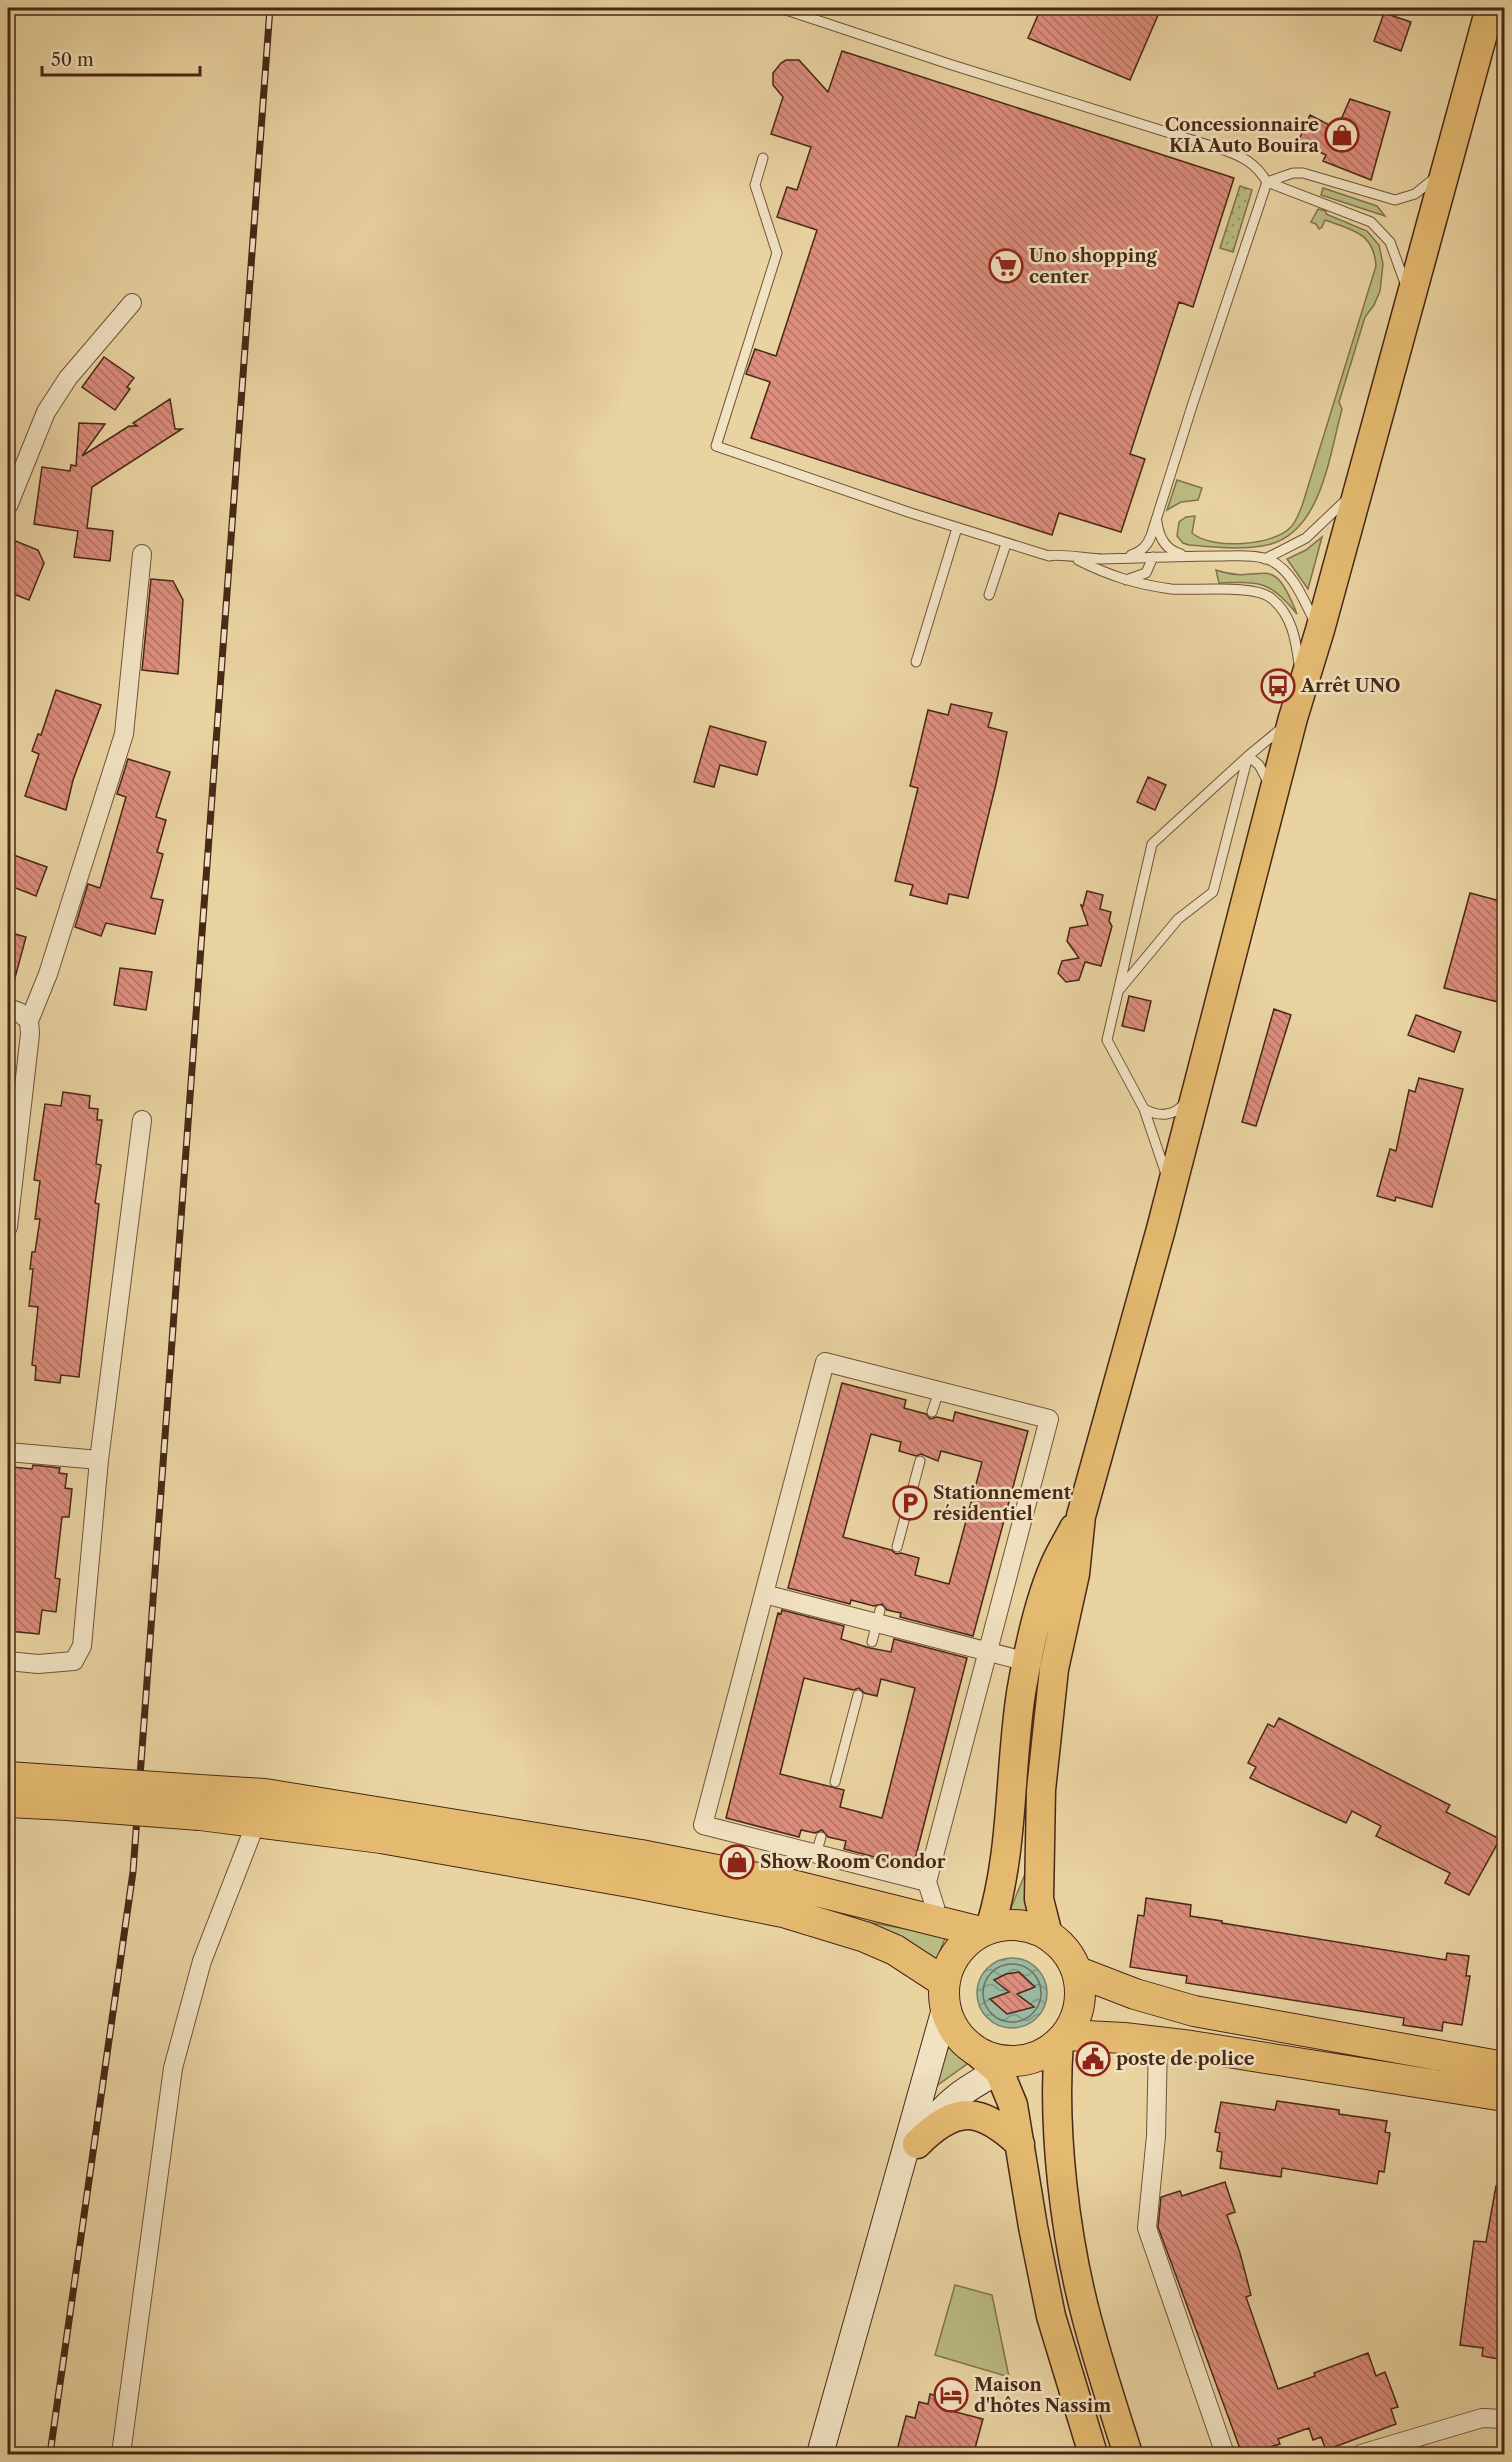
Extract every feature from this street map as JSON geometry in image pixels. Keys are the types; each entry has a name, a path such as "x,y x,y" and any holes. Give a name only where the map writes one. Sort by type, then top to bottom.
{"highway":[{"path":"8,1777 67,1793 200,1803 265,1794 652,1857 788,1884 927,1896 985,1930"},
{"path":"8,1802 67,1793"},
{"path":"200,1803 257,1822 381,1838 783,1912 865,1937 895,1950 944,1996"},
{"path":"1010,1924 1030,1927 1048,1935 1061,1945 1078,1972 1081,1988 1080,2004 1075,2020 1063,2038 1047,2053 998,2062 957,2035 944,1996 948,1966 956,1953 968,1941 985,1930 1010,1924"},
{"path":"1078,1972 1136,1994 1194,2011 1504,2067"},
{"path":"1063,2038 1158,2042 1504,2096"}],"main road":[{"path":"1048,1935 1039,1899 1041,1790 1054,1669 1075,1574 1081,1516 1171,1190 1293,718 1320,630 1490,8"},
{"path":"985,1930 1007,1855 1018,1725 1028,1662 1041,1606 1053,1568 1081,1516"},
{"path":"820,2454 894,2189 944,1996"},
{"path":"1063,2038 1056,2076 1059,2128 1073,2250 1087,2322 1128,2454"},
{"path":"894,2189 917,2144 932,2121 967,2087 998,2062 1013,2105 1033,2227 1051,2316 1093,2454"},
{"path":"917,2144 934,2126 964,2115 992,2120 1020,2144"}],"street":[{"path":"8,506 46,412 68,378 132,303"},
{"path":"8,1227 30,1034 29,1022 48,974 124,734 142,554"},
{"path":"8,1008 19,1012 29,1022"},
{"path":"8,1662 38,1664 74,1661 82,1646 99,1460 142,1120"},
{"path":"825,1362 939,1391 1049,1419 987,1652 927,1896 818,1845 703,1825 825,1362"},
{"path":"8,1452 99,1460"},
{"path":"764,1594 879,1617 987,1652 1028,1662"},
{"path":"121,2454 173,2068 202,1961 257,1822 265,1794"},
{"path":"1158,2042 1156,2136 1147,2228 1225,2454"},
{"path":"1362,2454 1482,2418 1504,2419"}],"lane":[{"path":"780,8 1238,155 1258,168 1267,182 1371,222 1384,233 1395,251 1410,298"},
{"path":"763,158 755,185 777,253 716,446 957,528 1049,556 1055,554 1075,558 1120,559 1184,555 1264,558 1278,565 1294,582 1320,630"},
{"path":"1267,182 1293,173 1303,173 1395,200 1415,194 1445,169"},
{"path":"1120,559 1139,553 1147,545 1267,182"},
{"path":"1264,558 1306,538 1358,489"},
{"path":"1157,516 1158,529 1163,541 1171,550 1184,555"},
{"path":"915,662 957,528"},
{"path":"989,595 1006,544"},
{"path":"1123,580 1137,578 1146,573 1153,557"},
{"path":"1075,558 1123,580 1172,589 1252,591 1270,597 1291,624 1295,635 1302,688"},
{"path":"1171,1190 1144,1109 1107,1040 1152,844 1293,718"},
{"path":"1248,756 1265,773 1271,803"},
{"path":"1118,992 1178,920 1213,892 1248,756"},
{"path":"1144,1109 1157,1115 1169,1114 1182,1107 1198,1086"},
{"path":"933,1412 939,1391"},
{"path":"897,1547 920,1461"},
{"path":"872,1642 879,1617"},
{"path":"835,1782 858,1695"}],"shaded area":[{"path":"1240,186 1252,190 1233,252 1220,248"},
{"path":"1323,188 1377,206 1385,216 1321,195"},
{"path":"1318,209 1367,231 1379,245 1383,264 1380,291 1365,317 1339,402 1342,409 1327,471 1319,492 1310,512 1298,528 1282,540 1244,548 1207,547 1183,543 1177,536 1179,522 1186,517 1195,516 1192,533 1201,538 1213,542 1242,544 1257,542 1282,533 1293,525 1302,506 1376,266 1371,246 1360,234 1325,220 1319,229 1311,222"},
{"path":"1177,480 1202,488 1198,500 1181,502 1167,510"},
{"path":"1322,537 1308,589 1287,559 1306,550"},
{"path":"1216,570 1232,574 1265,573 1273,575 1288,594 1297,614 1279,595 1263,585 1219,583"},
{"path":"1025,1874 1033,1917 1008,1915"},
{"path":"862,1921 946,1936 935,1963 906,1940"},
{"path":"953,2045 967,2064 935,2087 944,2051"},
{"path":"955,2285 992,2295 1009,2377 935,2355"}],"water":[{"path":"1012,1958 1025,1961 1037,1968 1044,1980 1047,1993 1044,2006 1037,2018 1025,2025 1012,2028 999,2025 987,2018 980,2006 977,1993 980,1980 987,1968 999,1961"}],"building":[{"path":"1041,8 1161,8 1130,80 1028,38"},
{"path":"1384,13 1411,22 1401,51 1374,41"},
{"name":"Uno shopping center","path":"842,51 1234,178 1193,307 1179,302 1130,454 1145,459 1121,532 1059,513 1052,535 751,438 770,382 746,374 755,349 776,356 817,230 777,217 787,187 797,190 811,147 771,134 783,97 773,85 773,73 786,60 799,60 828,92"},
{"name":"Concessionnaire KIA Auto Bouira","path":"1350,99 1390,112 1371,180 1323,161 1326,155 1298,142 1310,115 1337,129"},
{"path":"104,357 134,378 127,387 130,389 115,410 82,387"},
{"path":"170,399 175,429 182,429 92,487 87,528 113,531 110,561 74,557 78,531 34,524 42,467 70,471 71,465 76,466 79,423 105,424 82,456 129,426 137,426 133,423"},
{"path":"8,538 38,550 44,563 29,600 8,592"},
{"path":"151,579 173,581 183,600 178,674 142,670"},
{"path":"56,690 101,705 73,780 66,810 25,796 39,754 32,751 38,734 41,735"},
{"path":"951,704 992,713 988,727 1007,732 968,898 949,894 947,904 910,895 913,885 895,881 918,788 910,786 928,710 948,715"},
{"path":"710,726 766,742 757,775 720,765 714,787 694,782"},
{"path":"128,759 170,772 156,817 166,820 157,852 163,854 151,898 163,900 155,934 106,923 101,936 75,927 88,884 100,888 126,797 117,794"},
{"path":"1148,777 1166,785 1155,810 1137,802"},
{"path":"8,853 47,867 36,896 8,885"},
{"path":"1087,891 1103,895 1100,909 1111,912 1109,921 1112,926 1101,966 1085,962 1079,980 1066,982 1058,973 1062,961 1079,958 1067,941 1070,928 1088,925 1081,905 1083,906"},
{"path":"1470,893 1504,902 1504,979 1498,1002 1444,988"},
{"path":"8,932 26,937 13,985 8,985"},
{"path":"120,968 152,972 146,1010 114,1005"},
{"path":"1129,996 1151,1001 1144,1031 1122,1026"},
{"path":"1274,1009 1291,1015 1256,1126 1242,1122"},
{"path":"1416,1015 1461,1032 1454,1052 1408,1035"},
{"path":"1419,1078 1463,1089 1432,1207 1396,1197 1395,1201 1377,1196 1390,1149 1396,1151 1409,1090 1415,1092"},
{"path":"63,1092 90,1096 89,1108 98,1109 97,1120 102,1120 96,1164 101,1165 95,1203 99,1204 79,1377 61,1375 60,1383 35,1380 36,1366 32,1365 38,1307 29,1306 33,1269 30,1269 32,1252 35,1252 40,1219 35,1219 40,1181 34,1180 45,1104 61,1106"},
{"path":"842,1383 906,1400 904,1408 926,1414 930,1419 937,1417 953,1421 955,1412 1028,1431 973,1636 900,1617 901,1613 887,1610 882,1604 874,1606 851,1600 850,1604 788,1588","holes":["871,1434 901,1442 899,1451 916,1456 921,1454 938,1461 941,1451 982,1462 949,1584 915,1575 919,1558 901,1553 896,1554 891,1550 843,1537"]},
{"path":"33,1465 60,1468 59,1473 67,1474 65,1488 72,1489 69,1517 62,1517 55,1578 60,1579 56,1612 42,1610 39,1634 8,1631 12,1600 8,1599 8,1578 12,1544 8,1543 8,1508 13,1467 32,1469"},
{"path":"782,1610 844,1626 841,1639 870,1648 891,1652 894,1639 967,1658 913,1867 844,1849 846,1841 828,1837 822,1830 815,1833 801,1830 799,1837 726,1818 778,1613 781,1614","holes":["804,1678 853,1690 859,1688 864,1693 877,1696 881,1679 915,1688 882,1818 840,1807 844,1790 780,1774"]},
{"path":"1279,1718 1450,1805 1446,1812 1500,1839 1469,1895 1445,1883 1450,1873 1376,1836 1381,1826 1352,1811 1346,1823 1250,1778 1256,1767 1248,1763 1268,1724 1274,1727"},
{"path":"1146,1898 1191,1905 1190,1916 1222,1921 1222,1923 1446,1960 1447,1953 1469,1956 1466,1976 1470,1976 1462,2025 1443,2022 1442,2031 1403,2025 1404,2018 1186,1983 1187,1976 1130,1967 1138,1915 1144,1916"},
{"path":"1019,1972 1035,1987 1017,1994 1034,2007 1007,2014 990,1999 1009,1992 994,1980 1006,1974"},
{"path":"1277,2101 1339,2110 1339,2114 1387,2121 1385,2132 1390,2133 1384,2172 1379,2171 1377,2184 1282,2168 1281,2177 1220,2168 1222,2152 1217,2151 1220,2133 1215,2132 1221,2102 1275,2110"},
{"path":"1225,2182 1235,2212 1227,2215 1251,2295 1246,2297 1278,2389 1368,2353 1376,2376 1385,2372 1398,2407 1391,2409 1396,2424 1326,2450 1321,2437 1313,2440 1309,2428 1278,2439 1280,2444 1242,2454 1158,2227 1161,2197 1180,2191 1182,2196"},
{"path":"1496,2186 1504,2187 1504,2360 1482,2356 1483,2348 1460,2345 1474,2241 1486,2242"},
{"path":"930,2394 947,2399 944,2409 983,2419 974,2452 958,2448 956,2454 896,2454 906,2416 915,2418 919,2402 928,2404"}],"railway":[{"path":"50,2454 133,1872 270,8"}],"place":[{"name":"Concessionnaire KIA Auto Bouira","path":"1342,135"},
{"name":"Uno shopping center","path":"1006,266"},
{"name":"Arrêt UNO","path":"1278,686"},
{"name":"Stationnement résidentiel","path":"910,1503"},
{"name":"Show Room Condor","path":"737,1862"},
{"name":"poste de police","path":"1093,2059"},
{"name":"Maison d'hôtes Nassim","path":"951,2395"}]}
